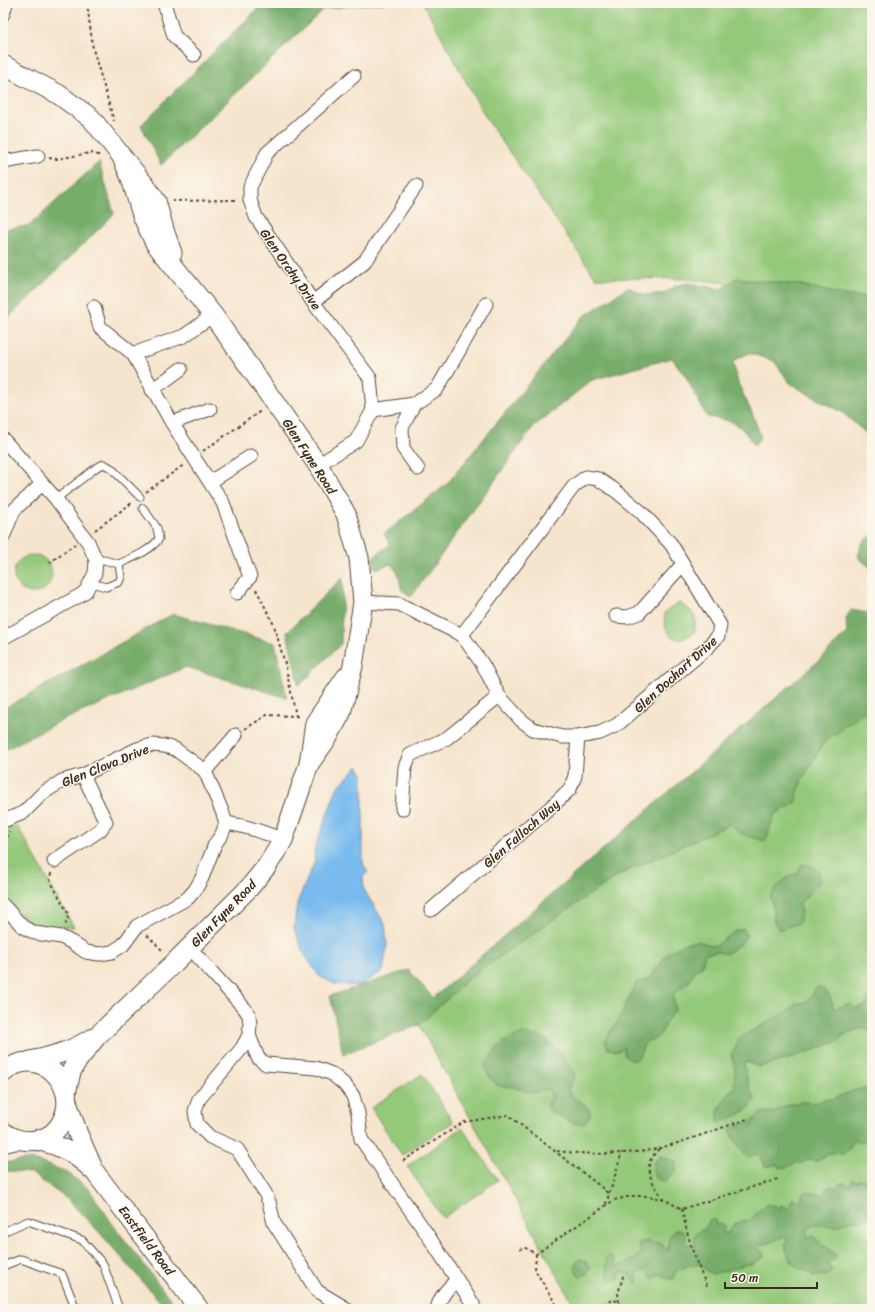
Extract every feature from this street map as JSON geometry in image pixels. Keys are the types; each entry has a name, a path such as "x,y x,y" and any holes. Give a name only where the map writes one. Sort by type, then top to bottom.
{"street":[{"path":"3,14 6,3"},
{"path":"164,3 174,36 194,55"},
{"name":"Glen Fyne Road","path":"3,65 58,94 91,118 156,201 164,233 181,274"},
{"path":"250,200 250,187 267,153 354,76"},
{"path":"3,162 38,156"},
{"name":"Glen Fyne Road","path":"122,157 131,178 142,215 156,242 213,316 274,402 318,465 346,514 359,558 363,602 353,666 342,713 328,737 309,764"},
{"path":"313,302 364,262 416,186"},
{"name":"Glen Orchy Drive","path":"250,200 256,217 313,302 370,378 373,410"},
{"path":"318,465 356,441 373,410 414,404 437,389 486,304"},
{"path":"94,306 100,327 133,354 152,390 223,503 250,577 237,593"},
{"path":"133,354 184,336 213,316"},
{"path":"152,390 181,369"},
{"path":"414,404 402,428 403,448 418,469"},
{"path":"172,423 210,408"},
{"path":"3,439 56,499 85,537 96,560 95,573 86,591 3,638"},
{"path":"210,482 251,456"},
{"name":"Glen Dochart Drive","path":"363,602 398,604 462,635 483,664 499,696 521,720 533,729 562,737 578,737 600,733 617,725 718,636 720,625 671,544 640,511 598,479 586,477 574,486 462,635"},
{"path":"3,537 14,510 42,484"},
{"path":"616,616 627,616 639,613 683,564"},
{"name":"Glen Fyne Road","path":"30,1141 47,1137 57,1129 63,1119 67,1107 66,1097 71,1072 75,1064 97,1036 190,948 249,888 267,866 283,840 309,764 315,723 353,666"},
{"path":"402,809 405,767 410,755 447,738 499,696"},
{"path":"205,772 236,735"},
{"name":"Glen Falloch Way","path":"431,910 549,809 570,789 575,776 578,737"},
{"name":"Glen Clova Drive","path":"3,821 23,813 43,793 62,781 83,775 137,749 152,745 175,749 205,772 226,823"},
{"path":"54,861 100,830 106,822 83,775"},
{"path":"3,905 23,927 46,935 61,937 86,952 99,954 112,952 123,945 137,926 176,906 188,898 202,878 215,844 222,834 226,823 246,826 283,840"},
{"path":"190,948 245,1009 249,1015 250,1025 249,1035 242,1048 199,1100 195,1111 197,1124 210,1137 236,1149 266,1193 274,1223 318,1291 347,1309"},
{"path":"249,1035 258,1058 266,1064 316,1068 332,1074 346,1084 353,1096 358,1113 360,1139 427,1234 473,1304 474,1309"},
{"name":"Glen Fyne Road","path":"12,1065 71,1050 97,1036"},
{"name":"Eastfield Road","path":"12,1065 36,1063 47,1066 56,1074 66,1097 78,1134 94,1171"},
{"name":"Eastfield Road","path":"3,1132 12,1138 49,1143 66,1149 76,1155 94,1171 199,1309"},
{"path":"3,1146 30,1141"},
{"path":"437,1309 447,1289 457,1280"}],"lane":[{"path":"56,499 97,467 104,464 111,468 140,497"},
{"path":"96,560 104,560 119,564 131,559 155,544 159,539 157,528 143,508"},
{"path":"91,583 106,587 119,582 121,577 119,564"},
{"path":"3,1232 28,1221 82,1240 102,1264 119,1309"},
{"path":"3,1266 21,1258 62,1274 76,1309"}],"path":[{"path":"87,3 93,49 115,127"},
{"path":"38,156 56,159 91,153 101,156"},
{"path":"156,201 250,200"},
{"path":"49,563 274,402"},
{"path":"250,577 274,625 285,664 296,716"},
{"path":"236,735 267,715 296,716 315,723"},
{"path":"54,861 50,880 69,915 61,937"},
{"path":"137,926 175,962"},
{"path":"403,1161 464,1122 508,1115 600,1186 608,1194"},
{"path":"555,1151 577,1154 622,1152 659,1148 750,1118"},
{"path":"659,1148 651,1159 648,1169 651,1179 663,1199"},
{"path":"605,1206 609,1198 608,1194 611,1189 622,1152"},
{"path":"536,1254 614,1200 632,1196 647,1196 663,1199 682,1209 778,1179"},
{"path":"682,1209 686,1229 697,1265 707,1286"},
{"path":"520,1250 524,1247 536,1254"},
{"path":"536,1254 535,1270 559,1309"},
{"path":"622,1309 618,1294 624,1273"},
{"path":"592,1309 607,1301 616,1300 619,1302"}],"green space":[{"path":"263,3 385,3 324,9 161,165 141,125"},
{"path":"423,3 872,3 872,311 838,294 686,279 596,278 486,118"},
{"path":"99,162 114,214 3,323 3,230 30,225"},
{"path":"737,278 801,285 838,294 872,298 872,442 870,437 842,412 790,383 774,361 749,353 733,361 738,383 761,437 754,445 740,427 730,421 707,417 686,377 672,358 592,380 533,427 411,597 401,589 399,575 391,564 376,569 371,559 390,544 384,534 447,484 583,317 628,287 644,295 665,293 675,286 688,283 721,289"},
{"path":"872,535 872,569 858,557 862,543"},
{"path":"29,555 37,555 44,558 49,563 52,574 49,585 44,590 37,593 29,593 22,590 17,585 14,578 14,570 17,563 22,558"},
{"path":"343,577 341,644 299,686 287,632"},
{"path":"679,603 688,609 695,618 694,633 680,640 671,637 664,624 665,612"},
{"path":"872,609 872,706 823,743 801,782 795,803 774,815 766,841 741,834 730,824 618,875 470,977 419,1025 343,1054 330,996 409,970 433,998 824,656 847,632 846,618 851,610 868,613"},
{"path":"173,614 275,643 287,698 186,667 56,723 3,751 3,709"},
{"path":"872,700 872,1309 576,1309 419,1025 470,977 618,875 730,824"},
{"path":"18,827 74,927 32,926 3,897 3,828"},
{"path":"802,864 811,866 819,872 820,882 799,904 801,913 799,923 779,930 774,922 771,895 777,886 788,877 798,873"},
{"path":"744,929 747,936 740,944 726,954 719,952 705,953 702,966 694,971 689,982 673,995 675,1011 668,1019 660,1035 657,1038 646,1042 636,1060 633,1061 624,1055 624,1048 618,1051 608,1049 605,1040 622,1015 625,1005 637,982 649,979 666,955 685,943 697,941 715,946 737,930"},
{"path":"816,987 824,989 829,995 834,1009 850,1004 855,1008 866,1006 868,997 872,990 872,1031 869,1031 864,1027 843,1035 837,1042 785,1060 758,1067 745,1062 744,1066 748,1083 755,1099 748,1109 724,1121 718,1122 718,1110 729,1092 735,1087 735,1068 731,1055 736,1047 738,1039 790,1010 796,1003 804,1004 810,999"},
{"path":"522,1034 539,1036 546,1040 565,1060 575,1076 568,1090 575,1099 583,1103 591,1113 584,1124 572,1123 548,1110 547,1103 552,1097 549,1090 527,1092 513,1087 498,1086 489,1077 485,1065 493,1053 504,1042"},
{"path":"422,1074 453,1122 402,1155 371,1108"},
{"path":"872,1085 872,1140 864,1142 855,1139 849,1149 843,1154 829,1153 817,1161 808,1160 802,1163 795,1163 787,1167 779,1168 777,1164 765,1166 758,1154 747,1157 734,1139 730,1129 742,1124 753,1122 761,1113 773,1113 783,1107 796,1103 815,1103 825,1098 832,1099 856,1090 868,1088"},
{"path":"462,1128 498,1180 443,1218 407,1166"},
{"path":"660,1156 676,1162 676,1172 665,1182 656,1179 653,1170 654,1162"},
{"path":"31,1159 65,1171 89,1189 114,1226 178,1309 162,1309 162,1304 100,1233 67,1199 31,1173 9,1171 3,1173 3,1163"},
{"path":"870,1173 872,1174 872,1216 864,1221 851,1220 838,1226 813,1225 808,1229 807,1237 814,1236 837,1256 835,1259 827,1263 832,1269 829,1275 813,1276 809,1272 794,1265 785,1247 788,1241 786,1236 765,1244 761,1244 757,1248 762,1251 764,1257 752,1264 743,1265 729,1270 712,1274 701,1264 689,1265 675,1272 673,1279 669,1279 660,1274 653,1279 645,1271 639,1272 637,1276 637,1284 629,1274 622,1271 617,1280 610,1281 607,1273 606,1260 610,1255 614,1259 617,1267 637,1258 641,1253 639,1247 640,1242 649,1241 652,1243 659,1243 668,1251 669,1237 675,1230 682,1230 686,1236 685,1240 689,1245 695,1246 695,1235 700,1230 704,1230 710,1220 715,1219 716,1225 720,1224 724,1227 723,1233 728,1233 734,1224 746,1220 749,1221 766,1204 780,1208 781,1205 783,1205 789,1209 793,1198 800,1201 803,1193 807,1192 824,1195 826,1188 832,1186 837,1188 839,1184 845,1183 850,1186 852,1180 857,1181 861,1179 864,1181"},
{"path":"581,1259 590,1266 587,1274 580,1276 575,1267 577,1261"}],"water":[{"path":"358,766 363,774 363,864 368,872 363,877 364,890 385,924 387,945 383,971 359,986 335,984 319,976 303,952 294,928 297,903 315,861 314,850 337,788"}]}
